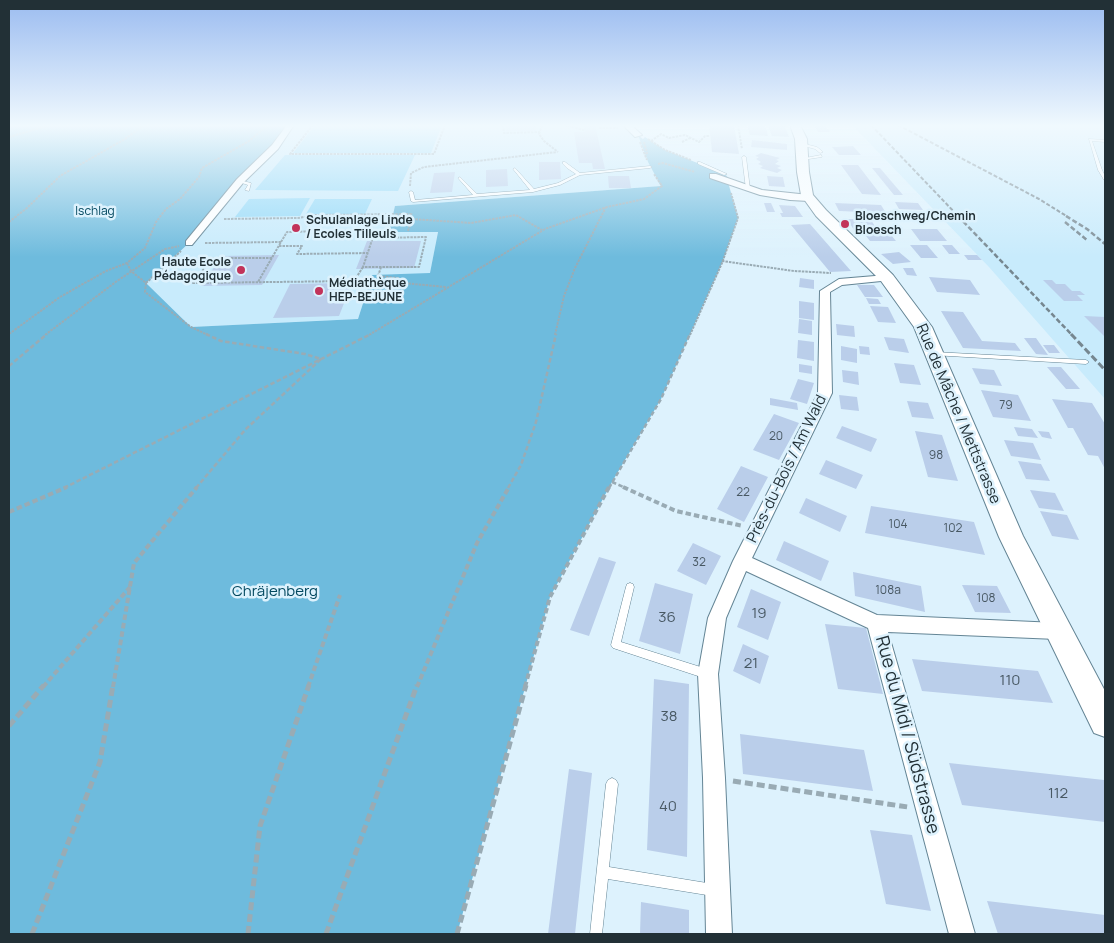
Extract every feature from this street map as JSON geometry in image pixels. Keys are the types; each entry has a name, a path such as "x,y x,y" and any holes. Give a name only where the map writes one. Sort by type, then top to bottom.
{"main road":[{"name":"Rue de Mâche / Mettstrasse","path":"803,169 804,184 809,198 821,213 886,278 910,307 923,327 1011,538 1105,722"}],"street":[{"path":"189,243 240,181 252,169"},
{"path":"713,176 726,178 776,195 809,198"},
{"name":"Près-du-Bois / Am Wald","path":"719,934 714,778 708,674 717,618 742,562 825,393 825,291 838,282 886,278"},
{"path":"742,562 876,623"},
{"name":"Rue du Midi / Südstrasse","path":"962,934 876,623 1057,631"}],"lane":[{"path":"515,169 534,190"},
{"path":"570,169 579,174"},
{"path":"411,192 413,201 534,190 559,184 579,174 630,169"},
{"path":"710,169 726,178"},
{"path":"746,169 748,186"},
{"path":"748,169 748,186"},
{"path":"460,178 476,196"},
{"path":"240,181 250,184 247,190"},
{"path":"934,354 1086,362"},
{"path":"630,586 616,645 708,674"},
{"path":"596,934 612,784"},
{"path":"602,872 718,891"}],"path":[{"path":"9,222 27,208 60,176 72,169"},
{"path":"9,334 60,297 106,271 127,263 145,248 156,222 166,209 180,199 199,178 202,169"},
{"path":"411,173 417,169"},
{"path":"686,169 713,176"},
{"path":"457,934 550,597 612,482 661,399 722,261 738,218 726,178"},
{"path":"9,512 40,500 354,344 542,230 579,215 644,199 662,186"},
{"path":"326,934 428,654 477,543 521,465 536,422 564,296 575,268 607,207"},
{"path":"228,219 298,218 315,215 413,214 408,231"},
{"path":"412,219 471,223 516,215 542,230"},
{"path":"258,282 287,232 367,230 374,234 373,238 363,267 354,280"},
{"path":"363,267 419,266 426,237 373,238"},
{"path":"200,243 281,242"},
{"path":"9,366 62,321 131,271 165,249 189,243"},
{"path":"189,243 146,283 145,292 191,328 221,341 305,354 321,359"},
{"path":"278,246 302,246 297,254 368,253"},
{"path":"272,258 212,258 193,283 354,280 357,284 403,283 447,287"},
{"path":"722,261 794,271 843,273 851,281"},
{"path":"127,263 131,271 146,283"},
{"path":"381,267 378,276 398,278 403,283"},
{"path":"32,934 100,762 134,563 245,430 321,359"},
{"path":"612,482 676,511 758,529"},
{"path":"9,726 130,586"},
{"path":"248,934 260,826 340,595"},
{"path":"714,778 928,810"}],"shaded area":[{"name":"Schulanlage Linde / Ecoles Tilleuls","path":"253,169 652,169 662,186 395,206 438,231 430,274 372,275 358,319 191,327 146,283 189,243"},
{"path":"273,169 408,169 398,191 255,190"},
{"path":"894,169 1105,169 1105,399 989,267"},
{"path":"310,198 300,216 235,217 249,199"},
{"path":"315,199 372,199 365,214 306,214"}],"green space":[{"name":"Chräjenberg","path":"9,169 253,169 189,243 146,283 191,327 358,319 372,275 430,273 438,232 389,232 395,206 661,186 652,169 713,169 725,174 730,180 728,182 738,218 722,263 661,399 612,482 550,597 457,934 9,934"}],"building":[{"path":"507,169 508,186 486,187 486,170"},
{"path":"539,169 560,169 561,179 539,180"},
{"path":"763,169 782,170 777,173"},
{"path":"844,169 861,169 881,195 862,194"},
{"path":"873,169 881,169 903,195 894,195"},
{"path":"455,172 452,192 430,193 434,173"},
{"path":"608,176 629,176 631,188 609,188"},
{"path":"767,176 783,177 785,187 769,186"},
{"path":"895,202 918,203 923,210 899,209"},
{"path":"764,203 771,203 775,212 767,212"},
{"path":"835,203 881,205 886,213 839,211"},
{"path":"779,205 795,206 803,217 782,217 780,213 783,213"},
{"path":"847,219 870,219 875,226 871,226 874,230 854,230"},
{"path":"810,224 851,271 830,272 791,225"},
{"path":"911,229 937,229 947,241 920,241"},
{"path":"887,230 896,241 870,241 862,231"},
{"path":"367,241 421,241 414,268 356,269"},
{"path":"910,245 927,245 938,258 921,258"},
{"path":"942,245 952,245 960,254 949,254"},
{"path":"899,252 911,262 893,264 881,254"},
{"name":"Haute Ecole Pédagogique","path":"279,255 262,285 201,286 222,256"},
{"path":"964,255 977,255 982,260 968,260"},
{"path":"903,268 913,268 917,276 907,275"},
{"path":"929,277 970,280 980,295 937,292"},
{"path":"800,278 814,280 814,289 799,287"},
{"path":"1043,280 1052,280 1056,284 1065,284 1072,291 1080,291 1085,295 1077,295 1083,301 1064,301"},
{"path":"352,283 339,316 273,318 290,284"},
{"path":"857,285 874,285 883,297 865,297"},
{"path":"866,298 878,299 881,304 869,304"},
{"path":"799,301 814,303 814,320 799,318"},
{"path":"870,306 888,307 896,323 878,322"},
{"path":"941,311 963,312 982,341 1015,343 1021,351 963,348"},
{"path":"1084,316 1105,317 1105,337"},
{"path":"799,319 812,321 812,335 798,333"},
{"path":"836,324 854,326 855,337 837,335"},
{"path":"884,337 904,339 909,353 889,350"},
{"path":"1024,338 1036,338 1048,355 1036,354"},
{"path":"798,340 814,342 814,361 797,358"},
{"path":"1043,345 1054,345 1060,353 1049,353"},
{"path":"841,346 857,349 857,363 841,360"},
{"path":"859,346 869,347 870,355 860,354"},
{"path":"894,363 914,365 921,385 900,383"},
{"path":"799,364 812,366 812,374 799,372"},
{"path":"1047,367 1061,367 1080,389 1066,389"},
{"path":"972,368 994,370 1002,386 980,384"},
{"path":"842,370 858,372 859,385 843,382"},
{"path":"798,379 814,383 807,404 790,399"},
{"path":"981,390 1018,395 1031,421 993,417"},
{"path":"839,395 857,397 859,411 841,409"},
{"path":"770,398 797,403 798,410 770,405"},
{"path":"1052,399 1092,403 1105,424 1105,469 1098,456 1088,455 1073,428 1068,428"},
{"path":"907,401 928,403 934,419 912,417"},
{"path":"774,414 799,423 779,460 753,450"},
{"path":"842,426 877,439 871,452 836,438"},
{"path":"1014,427 1032,429 1038,438 1018,436"},
{"path":"915,431 942,435 958,481 928,477"},
{"path":"1038,431 1049,432 1052,439 1042,437"},
{"path":"1004,440 1033,443 1041,460 1011,456"},
{"path":"826,460 863,475 856,489 819,474"},
{"path":"1018,461 1041,464 1050,481 1026,479"},
{"path":"741,466 768,477 744,522 717,509"},
{"path":"1030,490 1055,493 1064,511 1039,508"},
{"path":"806,498 847,516 840,532 799,513"},
{"path":"871,506 974,522 985,555 865,533"},
{"path":"1040,511 1067,515 1079,540 1052,536"},
{"path":"784,541 829,561 821,581 776,560"},
{"path":"693,543 721,556 706,585 677,571"},
{"path":"599,557 616,562 589,636 570,630"},
{"path":"853,572 921,586 925,612 855,596"},
{"path":"655,583 693,594 680,654 639,641"},
{"path":"962,585 997,586 1011,613 975,612"},
{"path":"751,589 781,602 768,640 737,627"},
{"path":"825,624 866,628 883,694 838,689"},
{"path":"743,644 769,656 760,684 733,671"},
{"path":"912,659 1038,671 1053,703 922,691"},
{"path":"654,679 689,684 687,857 647,850"},
{"path":"740,734 864,750 873,791 743,774"},
{"path":"949,763 1104,780 1105,822 962,805"},
{"path":"569,769 592,773 575,934 548,934"},
{"path":"870,830 912,835 931,911 886,904"},
{"path":"987,901 1105,915 1105,934 998,934"},
{"path":"641,902 689,910 689,934 640,934"}],"railway":[{"path":"913,169 959,217"},
{"path":"982,169 1039,199 1068,217"},
{"path":"958,216 1072,335"},
{"path":"1066,216 1087,229 1105,244"},
{"path":"1065,222 1087,240"},
{"path":"1071,334 1105,370"}],"place":[{"name":"Bloeschweg/Chemin Bloesch","path":"845,224"},
{"name":"Schulanlage Linde / Ecoles Tilleuls","path":"296,228"},
{"name":"Haute Ecole Pédagogique","path":"241,270"},
{"name":"Médiathèque HEP-BEJUNE","path":"319,291"}],"park label":[{"name":"Ischlag","path":"95,212"}]}
